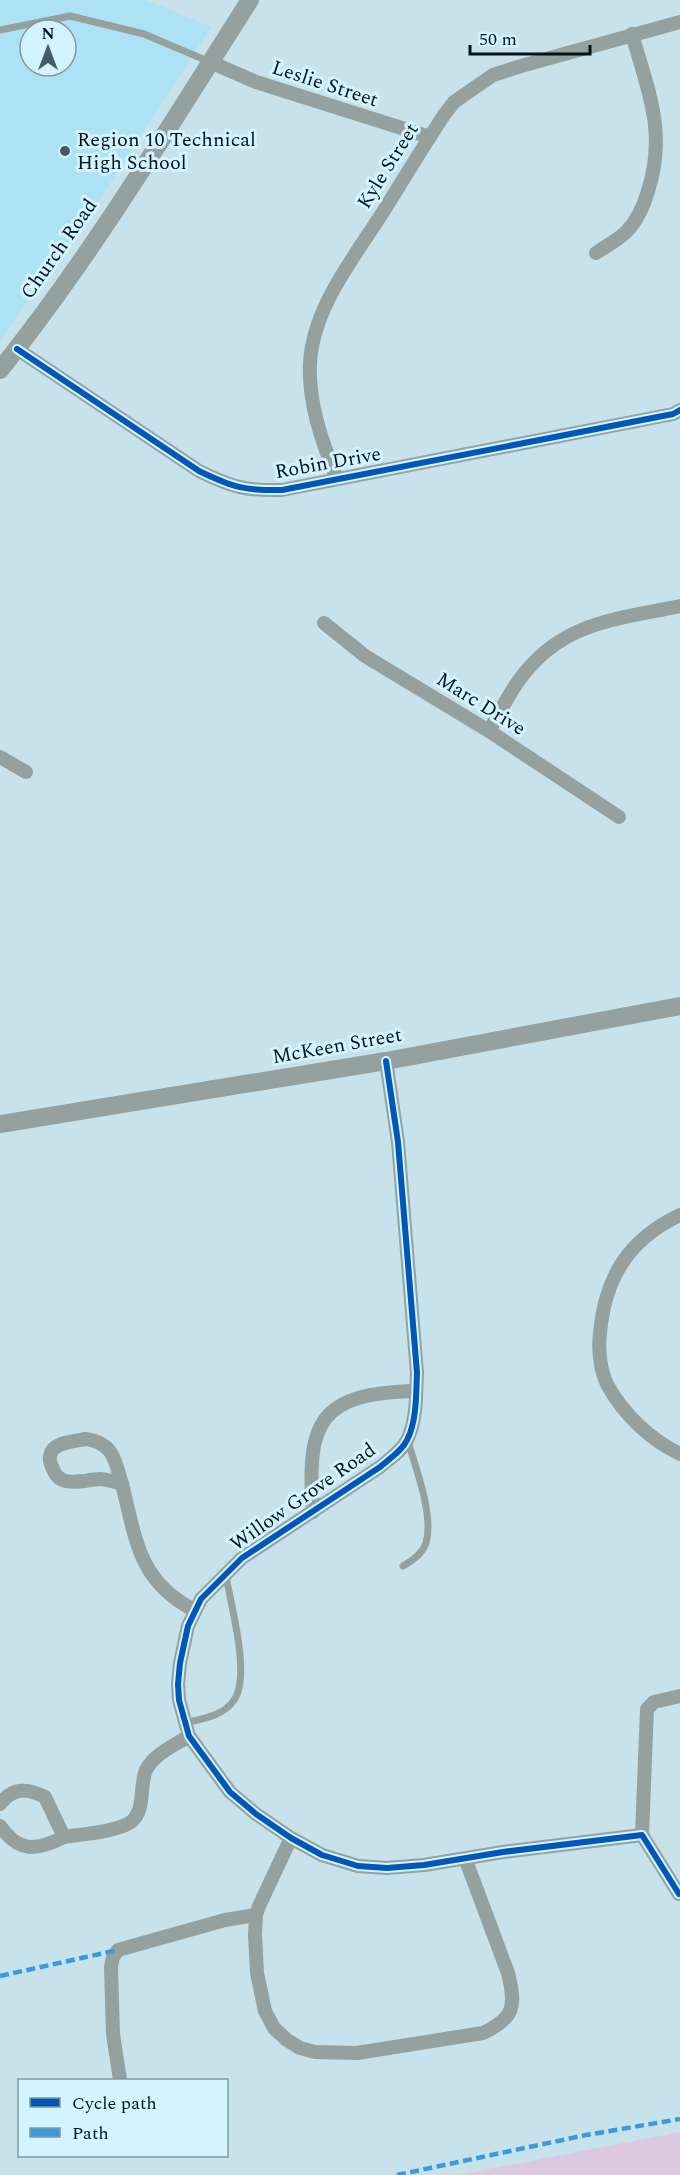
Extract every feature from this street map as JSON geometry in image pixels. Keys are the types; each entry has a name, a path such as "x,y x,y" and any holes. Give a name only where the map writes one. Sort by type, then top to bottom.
{"street":[{"name":"Church Road","path":"0,370 153,152 250,0"},
{"name":"Kyle Street","path":"337,479 322,441 311,384 310,364 317,326 332,292 454,102 493,75 680,22"},
{"path":"596,253 626,232 636,218 645,202 655,165 657,146 653,106 632,34"},
{"name":"Leslie Street","path":"210,62 256,82 430,137"},
{"name":"Robin Drive","path":"16,349 199,471 226,484 253,491 282,490 673,414 680,410"},
{"path":"489,731 520,680 541,656 564,638 602,622 680,606"},
{"name":"Marc Drive","path":"324,623 365,656 489,731 619,817"},
{"path":"0,757 26,772"},
{"name":"McKeen Street","path":"0,1124 387,1061 680,1006"},
{"path":"387,1061 399,1153 417,1373 407,1440"},
{"path":"680,1215 666,1221 640,1240 618,1268 604,1303 598,1343 607,1385 645,1431 664,1447 680,1454"},
{"name":"Willow Grove Road","path":"313,1512 311,1459 322,1421 334,1409 348,1402 394,1391 416,1391"},
{"path":"122,1484 102,1479 81,1482 60,1479 54,1474 50,1461 49,1456 52,1449 59,1444 86,1439 100,1442 113,1453 122,1484 143,1558 151,1575 175,1600 194,1610"},
{"name":"Willow Grove Road","path":"407,1440 380,1467 260,1545 225,1573 201,1599 194,1610 183,1644 180,1663 179,1692 187,1730 230,1792 256,1814 291,1838 322,1854 358,1866 387,1868 424,1865 642,1835"},
{"path":"680,1696 654,1702 647,1709 645,1720 647,1759 642,1835 680,1896"},
{"name":"Willow Grove Road","path":"0,1826 10,1839 22,1847 36,1847 64,1837 120,1827 129,1823 135,1818 139,1809 143,1779 151,1762 187,1730"},
{"path":"0,1804 7,1795 20,1791 33,1791 45,1797 64,1837"},
{"path":"291,1838 256,1915 257,1973 266,2011 274,2028 300,2048 328,2054 357,2053 483,2033 498,2026 511,2013 513,1992 508,1973 465,1858"},
{"path":"120,2079 113,2034 111,1968 113,1957 118,1950 225,1920 256,1915"}],"lane":[{"path":"0,30 70,16 144,34 210,62"},
{"path":"403,1566 414,1560 420,1553 426,1544 427,1533 424,1495 407,1440"},
{"name":"Willow Grove Road","path":"187,1730 222,1712 234,1702 241,1686 242,1667 225,1573"}],"shaded area":[{"name":"Region 10 Technical High School","path":"0,0 146,0 211,27 107,188 0,340"},
{"path":"680,2132 680,2175 459,2175"}],"marked path":[{"path":"0,1976 118,1950"},
{"path":"397,2175 586,2135 680,2119"}],"cycle path":[{"path":"17,349 199,471 230,484 258,490 282,490 673,414 680,410"},
{"path":"386,1061 398,1142 417,1373 413,1424 407,1440 395,1455 242,1558 201,1599 188,1626 178,1684 179,1700 189,1736 230,1792 256,1814 291,1838 322,1855 358,1866 387,1868 642,1835 679,1894"}],"place":[{"name":"Region 10 Technical High School","path":"65,151"}]}
